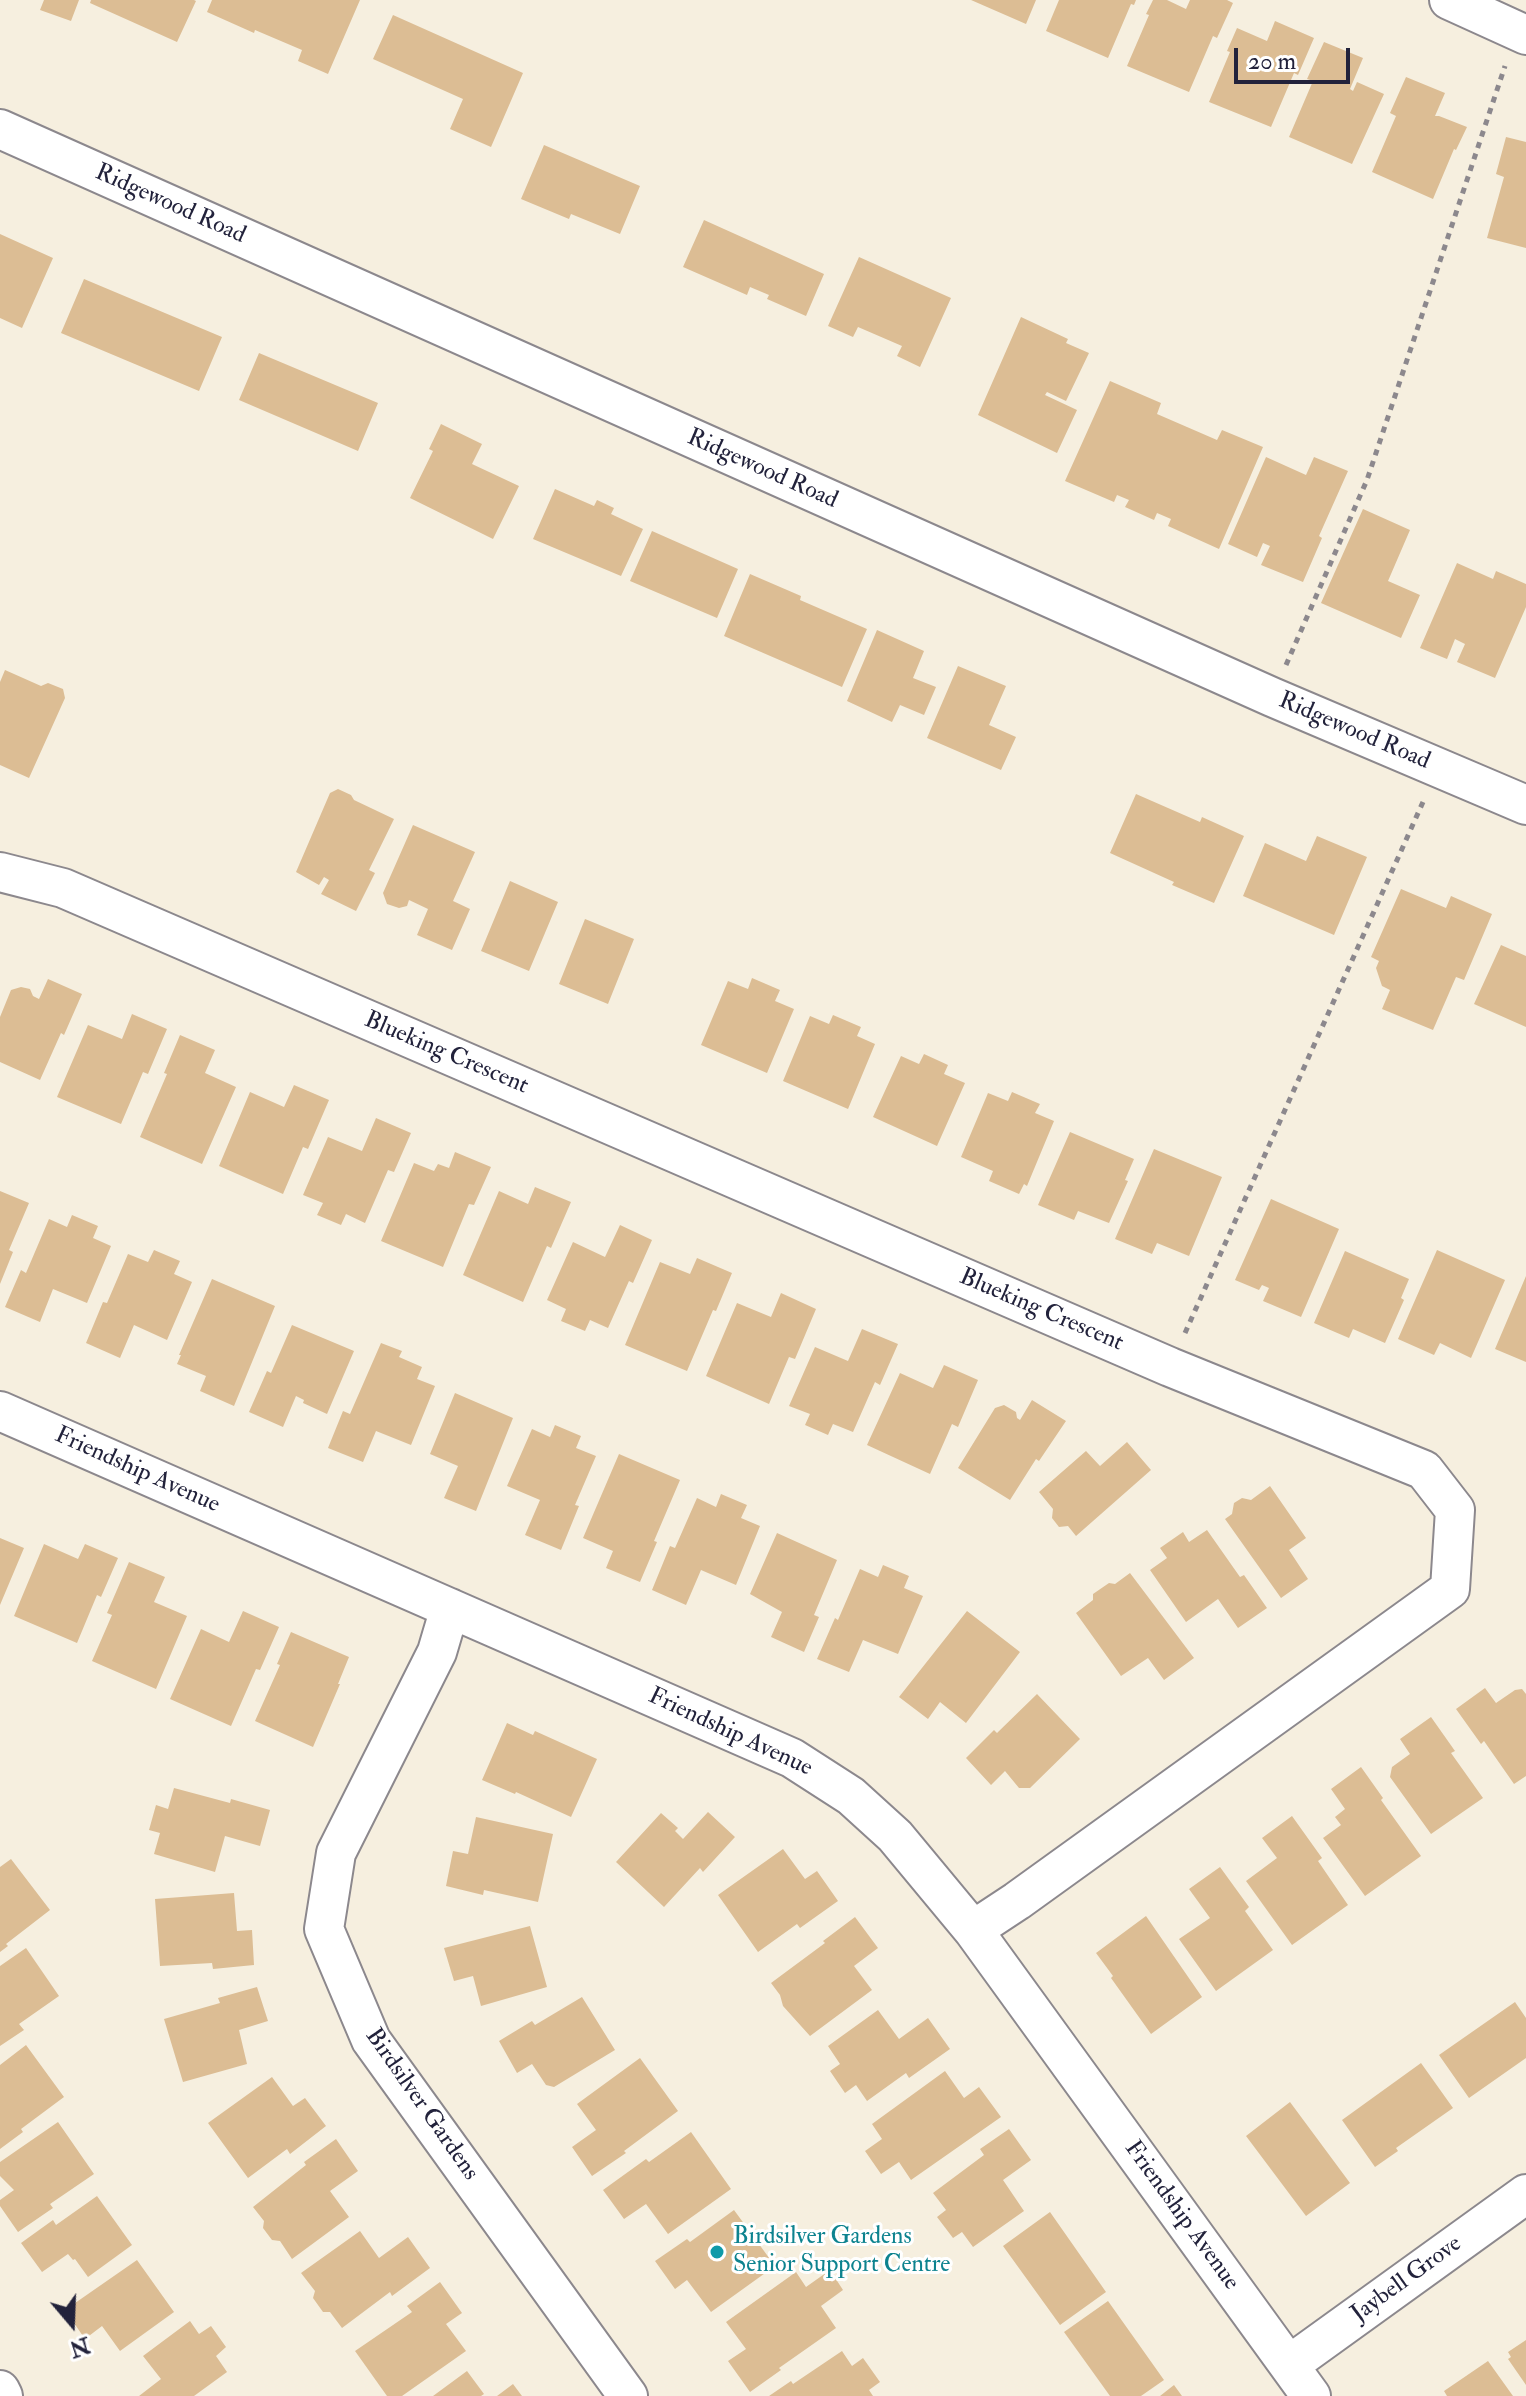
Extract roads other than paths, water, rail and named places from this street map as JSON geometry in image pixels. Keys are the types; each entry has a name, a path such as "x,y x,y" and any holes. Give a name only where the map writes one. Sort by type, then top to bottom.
{"street":[{"path":"1449,0 1521,33"},
{"name":"Ridgewood Road","path":"0,129 1257,691 1526,805"},
{"name":"Blueking Crescent","path":"0,872 63,888 1170,1367 1424,1470 1455,1510 1450,1589 973,1930"},
{"name":"Friendship Avenue","path":"0,1411 792,1758 851,1796 895,1836 973,1930 1311,2396"},
{"name":"Birdsilver Gardens","path":"450,1608 437,1652 336,1853 324,1929 371,2040 628,2396"},
{"name":"Jaybell Grove","path":"1289,2365 1526,2194"},
{"path":"0,2390 3,2396"}],"place":[{"name":"Birdsilver Gardens Senior Support Centre","path":"717,2252"}]}
